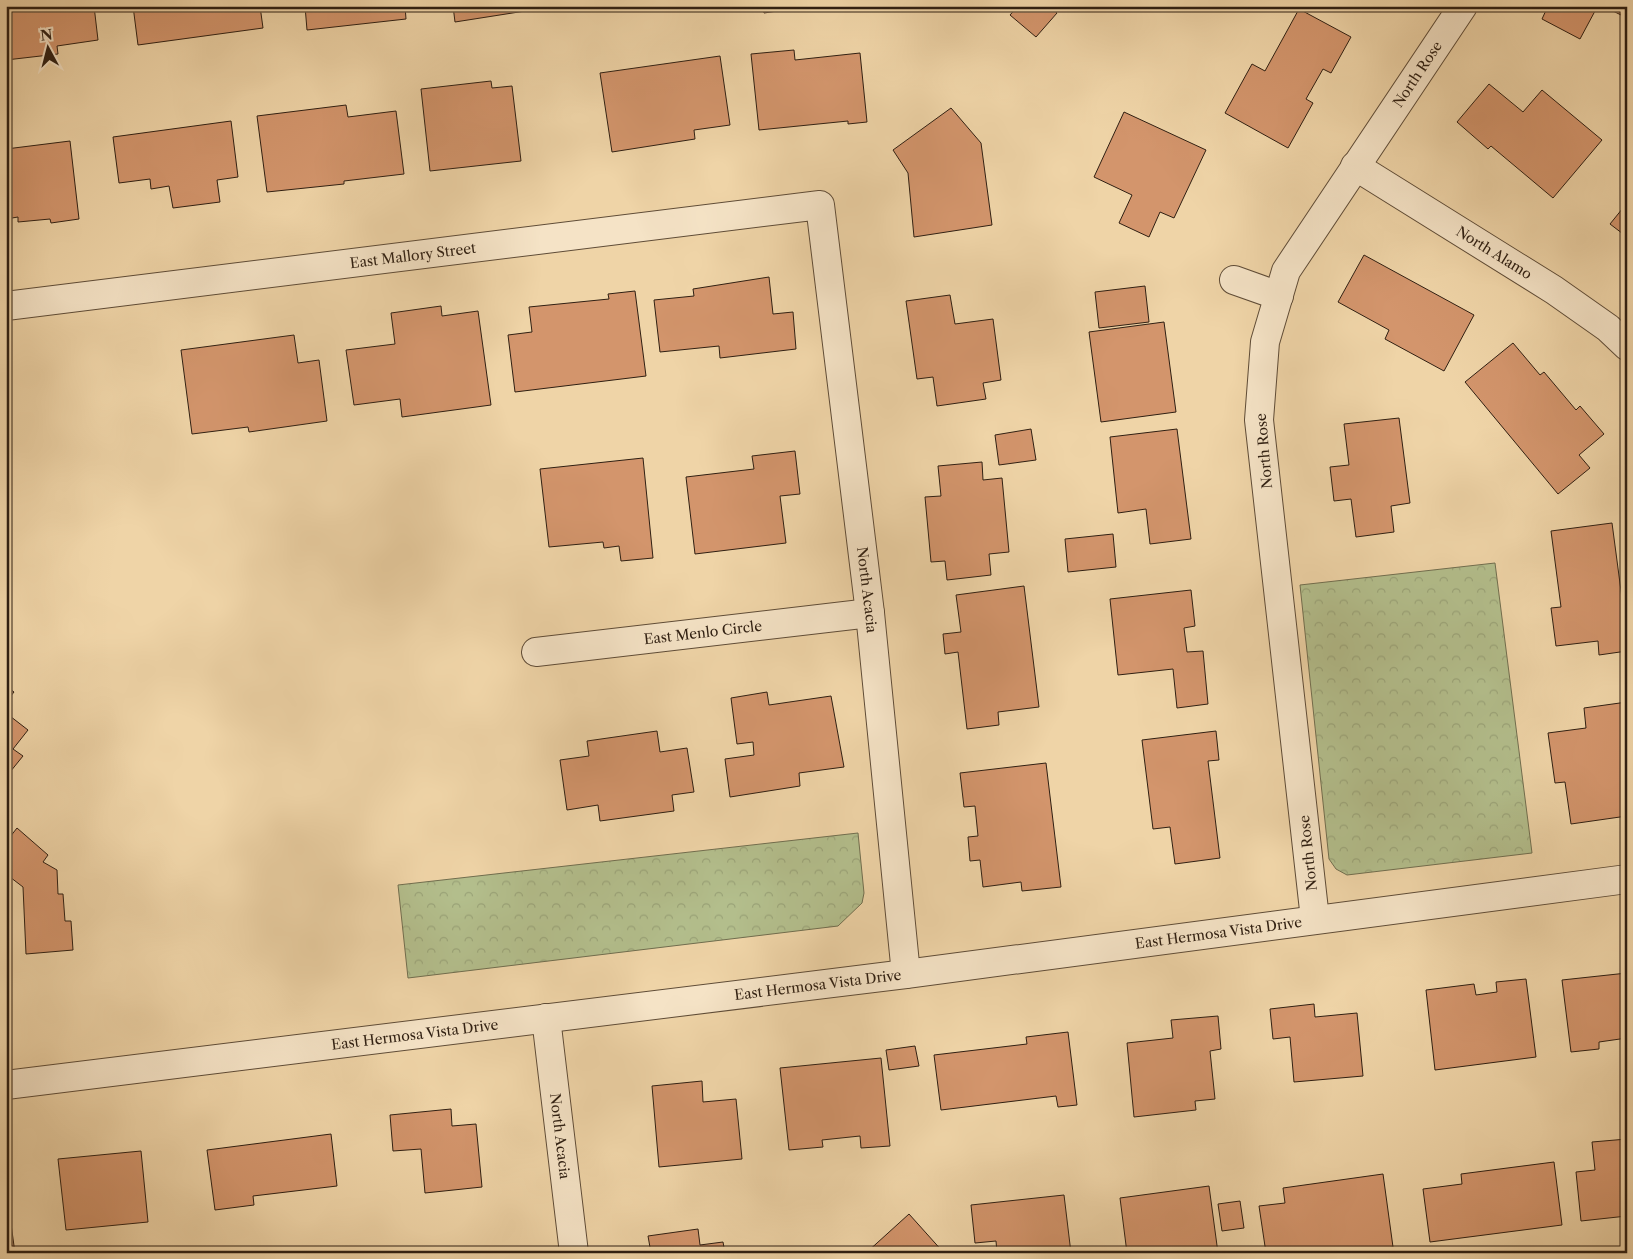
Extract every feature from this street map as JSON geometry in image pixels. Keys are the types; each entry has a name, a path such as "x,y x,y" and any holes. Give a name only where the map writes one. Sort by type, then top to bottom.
{"street":[{"name":"North Rose","path":"1315,919 1259,420 1265,342 1286,271 1462,6"},
{"name":"North Alamo","path":"1355,166 1554,290 1608,328 1627,346"},
{"name":"East Mallory Street","path":"6,306 820,205"},
{"name":"North Acacia","path":"820,205 870,613 906,974"},
{"path":"1234,280 1278,296"},
{"name":"East Menlo Circle","path":"536,652 870,613"},
{"name":"East Hermosa Vista Drive","path":"6,1085 906,974 1627,879"},
{"name":"North Acacia","path":"546,1018 574,1253"}],"green space":[{"path":"1495,563 1532,853 1347,875 1336,869 1329,859 1300,585"},
{"path":"858,833 864,893 862,903 838,926 408,978 398,885"}],"building":[{"path":"6,6 94,6 98,40 57,46 58,54 6,60"},
{"path":"133,6 260,6 263,28 138,45"},
{"path":"305,6 405,6 406,19 307,30"},
{"path":"453,6 537,6 538,9 455,22"},
{"path":"763,6 810,6 764,13"},
{"path":"1018,6 1049,6 1057,13 1036,37 1010,15"},
{"path":"1548,6 1585,6 1595,11 1580,39 1542,19"},
{"path":"1603,6 1627,6 1627,18"},
{"path":"1299,9 1351,37 1331,73 1323,69 1306,99 1313,103 1288,148 1225,113 1252,64 1265,71"},
{"path":"794,50 795,60 860,53 867,122 848,124 848,121 759,130 751,54"},
{"path":"720,56 730,125 694,130 695,139 612,152 600,73"},
{"path":"491,81 492,88 512,86 521,161 430,171 421,89"},
{"path":"1489,84 1523,112 1542,90 1602,140 1553,198 1491,146 1488,149 1457,122"},
{"path":"346,105 348,117 396,111 404,174 344,181 344,184 267,192 257,116"},
{"path":"951,108 981,143 992,225 914,237 908,173 893,150"},
{"path":"1124,112 1206,150 1174,218 1160,212 1149,237 1119,223 1132,195 1094,177"},
{"path":"231,121 238,177 217,180 220,202 173,208 169,186 151,189 150,179 119,183 113,137"},
{"path":"70,141 79,219 51,223 50,219 18,222 18,217 6,219 6,149"},
{"path":"1627,203 1627,237 1610,224"},
{"path":"1364,255 1474,315 1444,371 1385,339 1389,330 1338,302"},
{"path":"769,277 773,314 793,312 796,349 720,358 719,346 660,352 654,300 694,296 693,289"},
{"path":"1145,286 1149,322 1099,328 1095,292"},
{"path":"635,291 646,376 515,392 508,335 532,332 529,307 609,299 608,294"},
{"path":"950,295 955,324 993,319 1001,380 983,383 986,399 937,406 933,377 917,379 906,301"},
{"path":"441,306 442,316 478,311 491,405 402,417 400,399 354,405 346,350 395,344 391,313"},
{"path":"1164,322 1176,412 1101,422 1089,332"},
{"path":"294,335 298,363 319,360 327,421 249,432 248,427 192,434 181,350"},
{"path":"1513,343 1540,375 1544,372 1576,410 1580,406 1604,434 1579,455 1590,468 1558,494 1465,382"},
{"path":"1399,418 1410,503 1391,506 1394,532 1356,537 1351,499 1334,501 1330,467 1349,465 1344,424"},
{"path":"1031,429 1036,460 999,465 995,435"},
{"path":"1177,429 1191,539 1150,544 1146,509 1118,513 1110,437"},
{"path":"795,451 800,494 780,496 786,543 695,554 686,477 754,469 752,456"},
{"path":"643,458 653,558 621,561 619,546 604,548 603,542 549,547 540,469"},
{"path":"982,462 983,480 1002,478 1009,552 989,554 991,575 947,580 945,561 931,562 925,497 941,496 938,466"},
{"path":"1612,523 1623,606 1627,606 1627,651 1599,655 1598,641 1556,646 1551,608 1561,607 1551,531"},
{"path":"1113,534 1116,567 1068,572 1065,539"},
{"path":"1024,586 1039,707 998,712 999,725 967,729 958,652 945,654 943,634 961,632 956,595"},
{"path":"1191,590 1195,626 1184,628 1187,652 1203,651 1208,704 1177,708 1173,669 1118,675 1110,599"},
{"path":"6,686 14,692 6,702"},
{"path":"767,692 769,705 831,696 844,767 799,773 800,786 730,797 725,759 754,755 753,742 737,744 731,698"},
{"path":"1627,702 1627,816 1571,824 1565,782 1555,783 1548,733 1586,728 1584,708"},
{"path":"6,713 28,730 13,749 23,756 6,777"},
{"path":"657,731 660,752 687,748 694,792 672,795 674,811 600,821 598,805 567,810 560,760 589,756 587,741"},
{"path":"1216,731 1219,760 1208,761 1220,858 1175,864 1170,827 1153,829 1142,740"},
{"path":"1046,763 1061,887 1022,891 1021,882 983,887 980,860 970,861 968,837 978,836 975,806 964,807 960,773"},
{"path":"17,828 48,855 43,862 57,870 58,894 63,894 65,921 71,921 73,950 26,954 23,887 6,874 6,842"},
{"path":"1627,973 1627,1038 1599,1042 1599,1049 1571,1052 1562,980"},
{"path":"1526,979 1536,1057 1435,1070 1426,990 1474,984 1476,995 1497,992 1496,982"},
{"path":"1314,1004 1315,1017 1357,1013 1363,1076 1294,1082 1290,1037 1273,1039 1270,1009"},
{"path":"1218,1016 1221,1049 1210,1051 1215,1099 1195,1101 1196,1110 1134,1117 1127,1043 1173,1038 1171,1020"},
{"path":"1068,1032 1077,1105 1058,1107 1056,1096 941,1110 934,1055 1027,1044 1026,1037"},
{"path":"915,1046 919,1066 889,1070 886,1050"},
{"path":"881,1058 890,1146 861,1148 860,1136 822,1140 823,1147 789,1150 780,1068"},
{"path":"702,1081 703,1102 736,1099 742,1159 659,1167 652,1086"},
{"path":"451,1109 452,1126 476,1124 482,1187 425,1193 421,1149 393,1151 390,1115"},
{"path":"331,1134 337,1186 253,1196 254,1205 215,1210 207,1150"},
{"path":"1627,1139 1627,1216 1581,1221 1576,1172 1595,1170 1592,1142"},
{"path":"141,1151 148,1222 66,1230 58,1159"},
{"path":"1554,1162 1562,1225 1430,1242 1423,1189 1462,1184 1461,1174"},
{"path":"1383,1174 1393,1247 1353,1253 1266,1253 1259,1206 1285,1203 1283,1188"},
{"path":"1209,1186 1218,1253 1127,1253 1120,1198"},
{"path":"6,1188 15,1253 6,1253"},
{"path":"1064,1195 1071,1253 997,1253 996,1241 975,1243 971,1205"},
{"path":"1240,1201 1244,1228 1222,1231 1218,1204"},
{"path":"909,1214 944,1253 866,1253"},
{"path":"698,1229 700,1245 723,1242 725,1253 651,1253 648,1236"}]}
